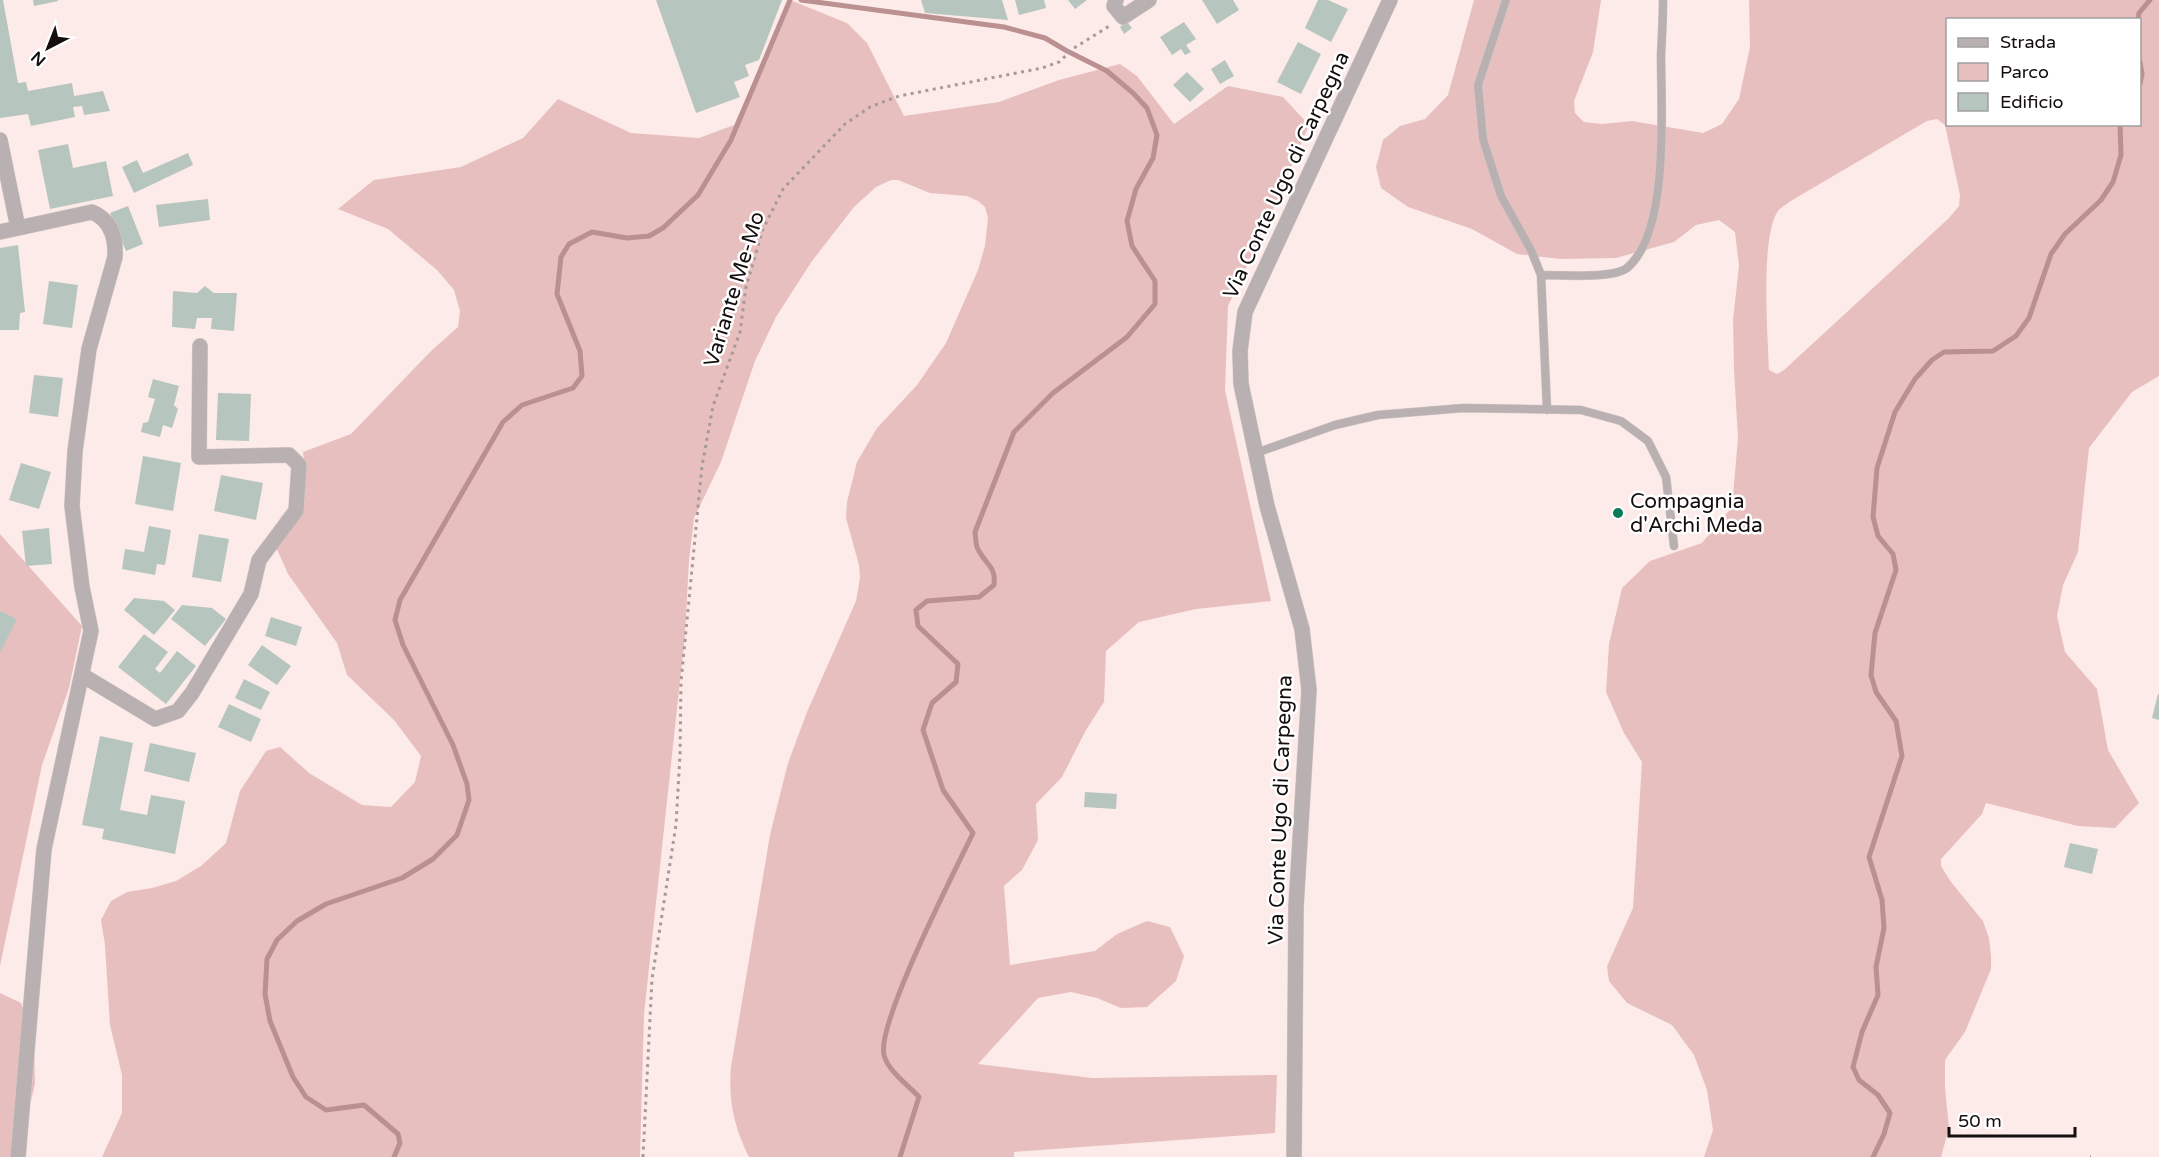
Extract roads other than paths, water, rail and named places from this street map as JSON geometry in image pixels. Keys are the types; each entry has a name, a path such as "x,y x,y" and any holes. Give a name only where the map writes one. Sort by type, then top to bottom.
{"street":[{"path":"1116,0 1114,6 1123,17 1149,0"},
{"name":"Via Conte Ugo di Carpegna","path":"1294,1157 1296,907 1309,690 1302,628 1267,506 1241,384 1240,351 1245,312 1390,0"},
{"path":"0,140 18,228"},
{"path":"0,232 92,212 106,220 116,244 115,257 89,349 75,451 72,506 82,587 91,631 44,849 18,1157"},
{"path":"82,675 155,719 178,711 192,693 251,594 259,560 296,511 299,465 289,455 199,457 200,346"}],"lane":[{"path":"1506,0 1478,85 1483,139 1501,196 1531,250 1541,275 1547,410"},
{"path":"1541,275 1596,276 1625,269 1642,251 1655,203 1662,155 1661,54 1664,0"},
{"path":"1256,453 1335,425 1378,415 1463,408 1581,410 1621,421 1648,441 1666,477 1674,546"}],"waterway":[{"path":"394,1157 400,1143 398,1134 364,1105 326,1110 306,1097 293,1077 270,1021 265,994 267,959 277,940 297,921 326,904 402,878 433,859 457,835 469,800 467,784 453,745 403,645 395,620 400,600 503,422 522,405 573,388 582,376 580,351 557,294 561,257 569,244 592,232 627,238 649,236 663,228 698,195 731,140 790,0"},
{"path":"801,0 1004,27 1045,38 1107,71 1133,93 1147,108 1157,135 1153,158 1136,189 1127,221 1132,246 1155,281 1155,304 1127,337 1053,393 1014,432 975,532 978,549 994,574 994,585 979,597 927,601 916,610 918,626 958,664 956,682 932,703 923,730 943,790 973,833 919,946 892,1012 885,1038 886,1061 919,1097 900,1157"},
{"path":"2138,18 2139,13 2150,0"},
{"path":"2141,68 2141,79"},
{"path":"1873,1157 1884,1134 1890,1113 1878,1095 1859,1080 1853,1067 1862,1032 1878,995 1876,967 1884,928 1882,900 1869,857 1902,756 1896,721 1876,692 1871,675 1875,633 1896,570 1893,554 1878,536 1873,517 1877,468 1895,412 1915,379 1932,360 1944,352 1993,351 2016,336 2029,318 2051,254 2065,234 2101,200 2113,182 2121,155 2120,126"}],"place":[{"name":"Compagnia d'Archi Meda","path":"1618,513"}]}
